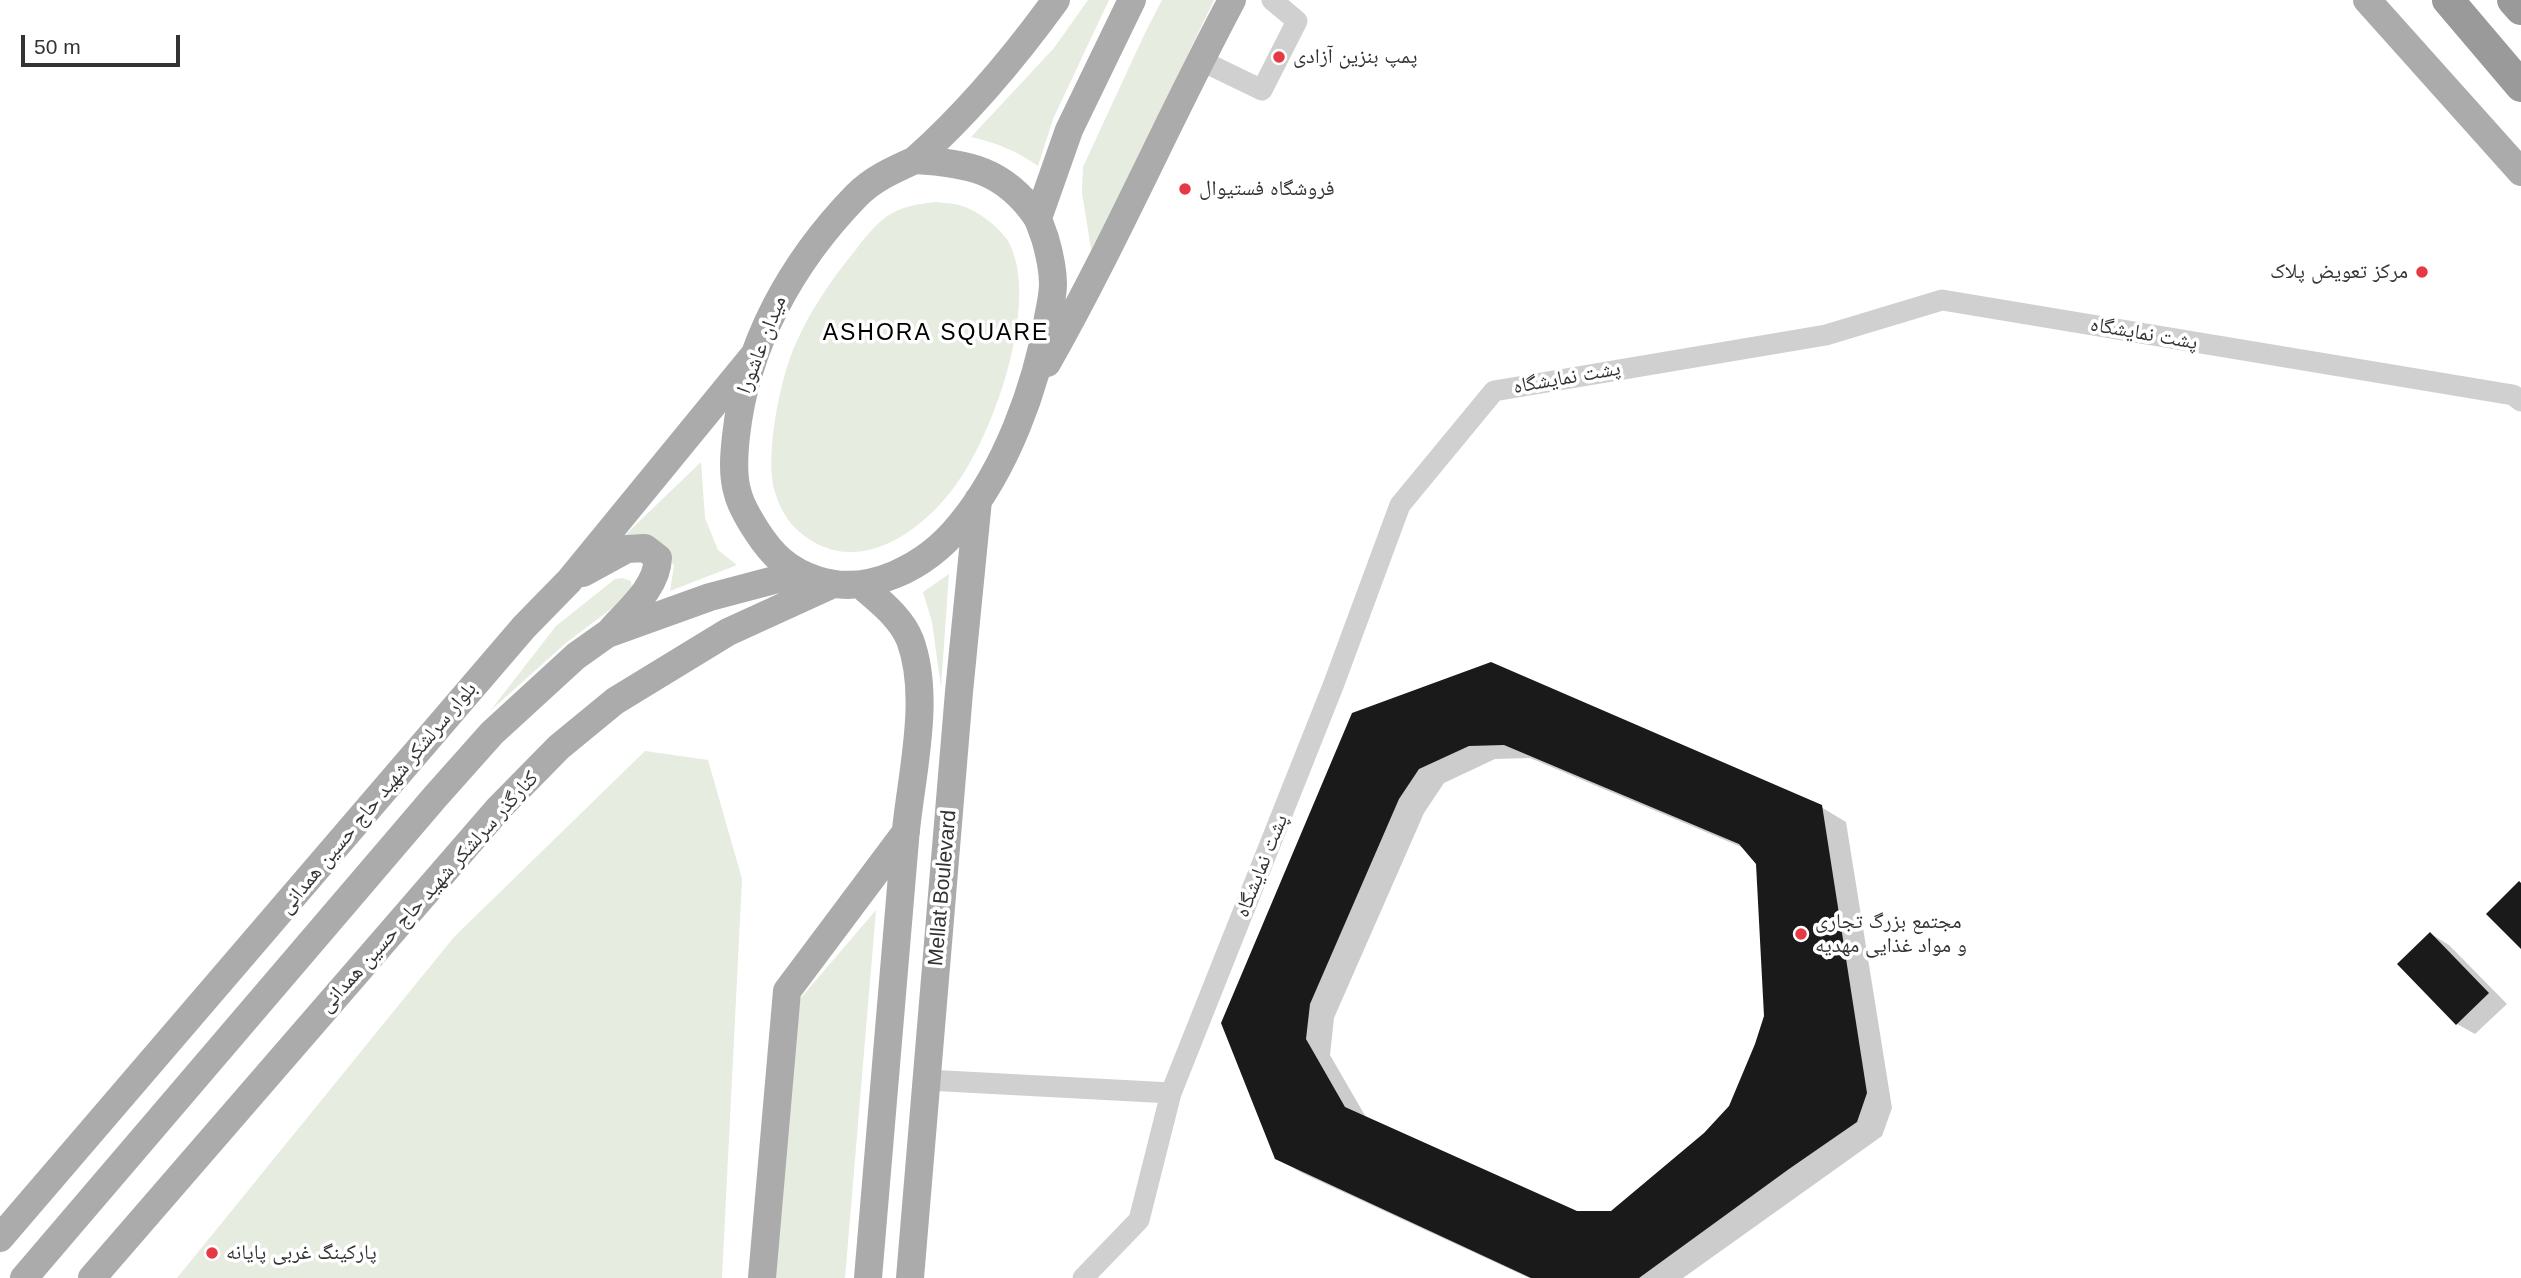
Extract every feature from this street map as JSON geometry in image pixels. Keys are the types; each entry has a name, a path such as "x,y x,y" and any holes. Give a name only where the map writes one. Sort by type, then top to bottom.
{"highway":[{"path":"2513,0 2521,9"},
{"path":"2451,5 2521,86"}],"main road":[{"path":"915,160 948,131 980,96 1021,49 1056,0"},
{"path":"1038,218 1069,130 1132,0"},
{"path":"1032,390 1111,244 1232,0"},
{"path":"2367,0 2521,172"},
{"name":"میدان عاشورا","path":"915,160 955,162 989,173 1015,192 1038,218 1049,251 1053,285 1044,344 1032,390 1016,430 979,499 959,526 933,552 895,575 861,585 831,585 797,574 770,552 751,522 737,493 734,459 740,401 754,355 770,315 791,277 819,238 858,193 888,173 915,160"},
{"name":"بلوار سرلشکر شهید حاج حسین همدانی","path":"0,1238 524,627 569,581 754,355"},
{"name":"Mellat Boulevard","path":"910,1278 959,692 979,499"},
{"path":"569,581 627,549 645,548 658,558 658,573 640,598 607,634"},
{"name":"بلوار سرلشکر شهید حاج حسین همدانی","path":"24,1278 426,807 492,733 576,656 607,634 710,597 797,574"},
{"name":"کنارگذر سرلشکر شهید حاج حسین همدانی","path":"92,1278 499,808 559,747 615,701 728,632 831,585"},
{"name":"Mellat Boulevard","path":"861,585 890,611 910,639 918,673 919,709 868,1278"},
{"path":"762,1278 788,991 906,832"},
{"path":"886,1077 927,1080"}],"street":[{"path":"1200,60 1262,90 1297,21 1272,0"},
{"name":"پشت نمایشگاه","path":"1083,1278 1139,1220 1171,1093 1328,699 1400,506 1494,391 1826,335 1942,300 2513,395 2521,401"},
{"path":"927,1080 1171,1093"}],"shaded area":[{"path":"1088,0 1109,0 1053,119 1038,166 1006,148 971,137 1054,48"},
{"path":"1162,0 1214,0 1092,255 1082,193 1083,167"},
{"path":"936,202 959,205 975,212 994,225 1008,241 1017,267 1019,298 1016,333 1008,369 982,438 967,467 939,506 907,533 889,543 870,550 851,552 831,549 812,541 793,526 780,507 775,492 772,477 773,437 785,373 797,341 815,306 869,233 898,210"},
{"path":"701,462 705,518 718,550 737,565 670,591 674,566 669,557 622,538"},
{"path":"949,574 941,687 932,622 923,592"},
{"path":"615,579 631,581 632,590 627,597 567,642 490,711 556,626"},
{"path":"645,751 708,760 742,879 722,1278 177,1278 454,937"},
{"path":"876,910 845,1278 775,1278 799,1000"}],"building":[{"name":"مجتمع بزرگ تجاری و مواد غذایی مهدیه","path":"1491,662 1822,805 1867,1093 1857,1122 1639,1278 1531,1278 1275,1159 1221,1023 1352,713","holes":["1504,745 1739,844 1756,864 1764,1016 1755,1044 1729,1106 1704,1133 1611,1211 1577,1211 1345,1107 1306,1039 1310,1004 1399,799 1419,769 1469,746"]},
{"path":"2519,881 2521,883 2521,949 2486,914"},
{"path":"2430,932 2489,993 2456,1025 2397,964"}],"place":[{"name":"پمپ بنزین آزادی","path":"1279,57"},
{"name":"فروشگاه فستیوال","path":"1185,189"},
{"name":"مرکز تعویض پلاک","path":"2422,272"},
{"name":"مجتمع بزرگ تجاری و مواد غذایی مهدیه","path":"1801,934"},
{"name":"پارکینگ غربی پایانه","path":"212,1253"}],"district":[{"name":"ASHORA SQUARE","path":"936,334"}]}
